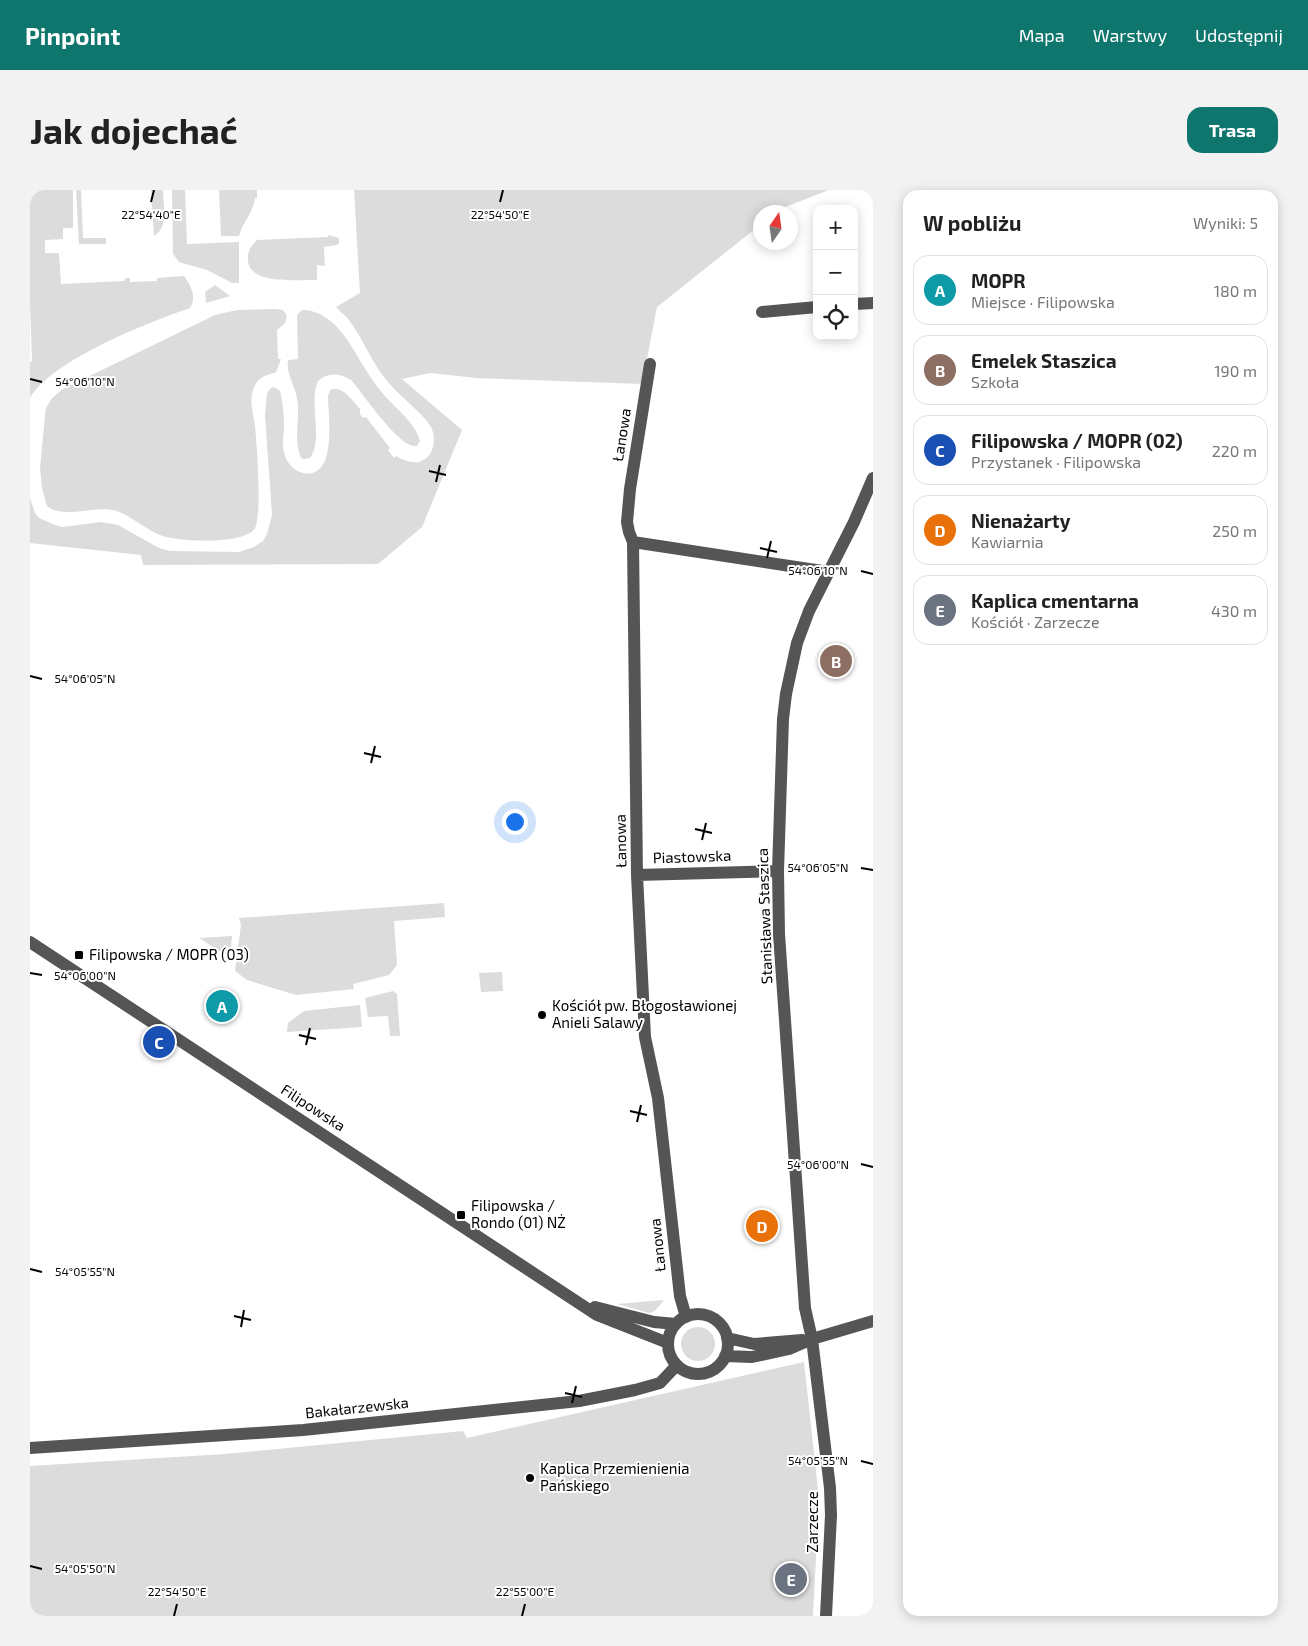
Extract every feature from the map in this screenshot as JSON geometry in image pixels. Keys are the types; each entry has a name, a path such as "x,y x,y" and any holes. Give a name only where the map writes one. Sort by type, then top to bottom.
{"street":[{"path":"858,304 873,303"},
{"path":"762,312 813,307"},
{"name":"Łanowa","path":"650,364 628,514 628,527 633,542 637,875 645,1037 658,1098 681,1320"},
{"name":"Stanisława Staszica","path":"812,1339 804,1298 779,934 778,871 783,718 797,643 809,610 854,522 873,478"},
{"path":"633,542 829,572"},
{"name":"Piastowska","path":"637,875 778,871"},
{"name":"Filipowska","path":"30,942 597,1315 668,1343"},
{"name":"Filipowska","path":"578,1302 654,1322 681,1320"},
{"path":"695,1314 712,1318 719,1323 727,1338 726,1356 713,1370 704,1373 694,1374 685,1371 677,1365 669,1351 668,1343 672,1330 681,1320 695,1314"},
{"path":"726,1356 752,1357 789,1349 812,1339 873,1321"},
{"path":"727,1338 754,1344 812,1339"},
{"name":"Zarzecze","path":"812,1339 830,1506 826,1616"},
{"name":"Bakałarzewska","path":"30,1448 303,1430 578,1401 660,1383 677,1365"}],"shaded area":[{"path":"30,190 73,190 73,228 63,228 63,239 45,240 45,253 59,253 61,284 124,281 126,278 130,278 130,282 157,281 157,278 184,276 191,288 193,300 190,308 127,333 79,357 42,384 30,398 30,362 32,361"},
{"path":"76,190 81,190 83,238 106,238 106,244 79,244"},
{"path":"151,190 163,190 164,209 162,227 154,236"},
{"path":"172,190 185,190 187,244 239,242 239,283 232,283 207,270 179,262 173,254"},
{"path":"219,190 257,190 257,198 255,198 239,236 221,236"},
{"path":"354,190 829,190 790,205 753,205 753,231 657,307 642,384 477,378 430,373 402,379 462,430 422,527 378,564 143,565 141,555 30,543 30,498 35,513 39,518 55,525 62,527 101,522 118,525 159,548 170,551 239,552 254,547 263,541 267,534 272,515 265,415 267,393 274,387 280,391 282,400 285,456 297,471 303,473 314,472 322,467 329,444 328,396 330,390 334,389 342,391 354,402 360,409 360,414 363,418 366,417 390,448 388,450 394,458 396,456 407,461 419,462 428,457 434,442 431,427 422,415 382,375 354,328 336,307 360,293"},
{"path":"328,235 339,238 339,243 324,247 325,266 317,265 317,280 277,280 266,278 251,269 248,255 257,240 328,237"},
{"path":"215,285 230,296 206,303 205,292"},
{"path":"237,310 283,310 287,316 285,323 277,330 278,359 281,359 276,372 257,382 251,398 257,448 259,495 255,528 239,537 225,540 180,539 160,535 128,516 109,509 62,512 47,506 42,488 40,468 46,408 52,398 63,389 215,315"},
{"path":"302,310 315,312 323,316 339,329 374,382 413,427 420,441 417,446 410,445 392,430 351,380 334,374 318,381 314,400 316,441 310,458 301,458 297,441 298,402 289,373 288,360 298,359 297,315"},
{"path":"444,903 445,917 394,921 397,965 389,975 353,984 354,989 296,995 247,980 235,971 241,925 239,918"},
{"path":"232,936 230,958 199,938"},
{"path":"502,972 503,991 481,992 479,973"},
{"path":"393,991 397,994 400,1036 390,1036 388,1016 368,1017 365,998"},
{"path":"360,1005 362,1027 287,1032 288,1023 304,1011"},
{"path":"664,1300 655,1311 649,1313 617,1304"},
{"path":"698,1327 705,1328 710,1332 714,1337 714,1351 710,1356 705,1360 698,1361 691,1360 686,1356 682,1351 681,1344 682,1337 686,1332 691,1328"},
{"path":"804,1362 819,1499 813,1616 30,1616 30,1466 225,1454 463,1431 467,1438"}],"place":[{"name":"Emelek Staszica","path":"836,661"},
{"name":"Filipowska / MOPR (03)","path":"79,955"},
{"name":"MOPR","path":"222,1006"},
{"name":"Kościół pw. Błogosławionej Anieli Salawy","path":"542,1015"},
{"name":"Filipowska / MOPR (02)","path":"159,1042"},
{"name":"Filipowska / Rondo (01) NŻ","path":"461,1215"},
{"name":"Nienażarty","path":"762,1226"},
{"name":"Kaplica Przemienienia Pańskiego","path":"530,1478"},
{"name":"Kaplica cmentarna","path":"791,1579"}]}
